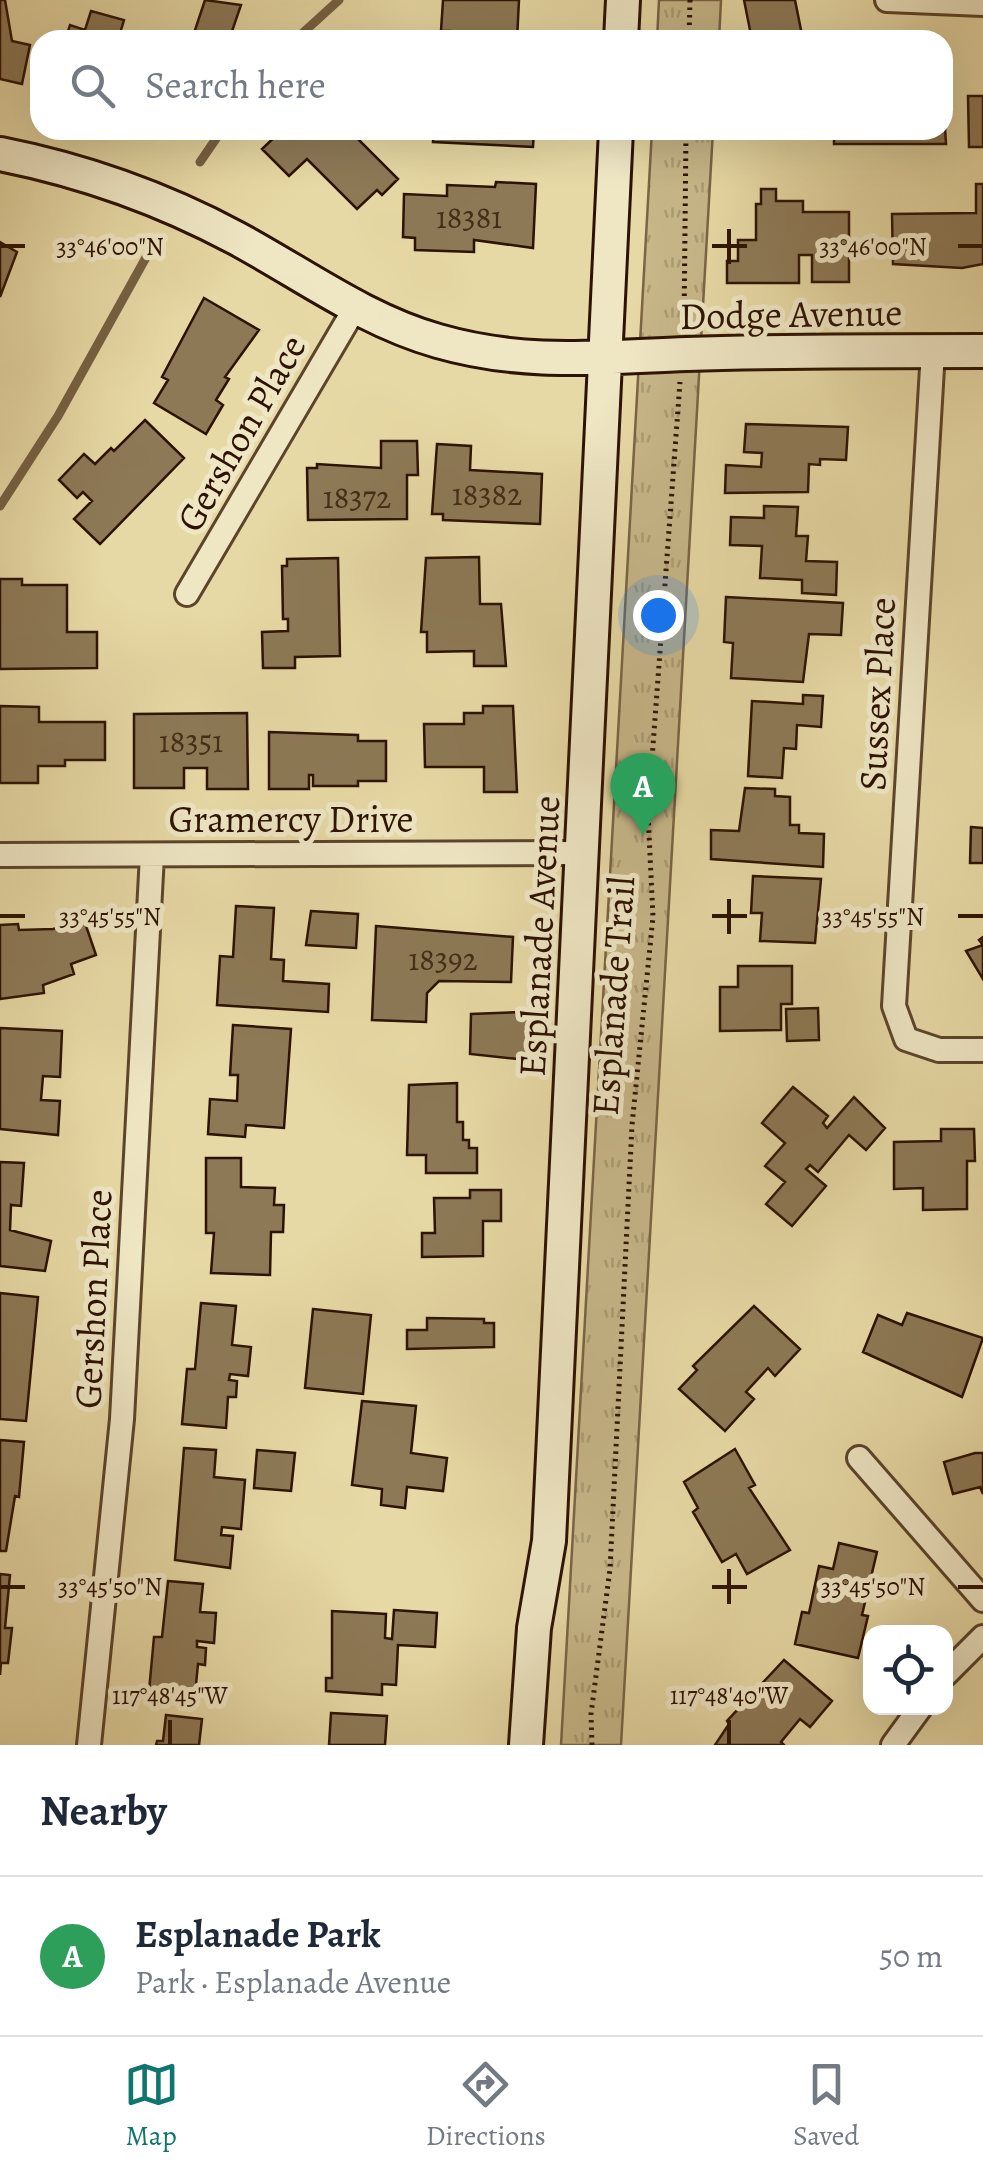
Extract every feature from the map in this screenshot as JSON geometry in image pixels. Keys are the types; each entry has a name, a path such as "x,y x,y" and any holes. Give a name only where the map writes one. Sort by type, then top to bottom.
{"street":[{"path":"622,30 623,0"},
{"path":"887,2 983,4"},
{"name":"Esplanade Avenue","path":"526,1745 534,1628 549,1541 615,140"},
{"name":"Dodge Avenue","path":"0,154 73,172 185,214 277,260 356,308 436,340 494,356 602,361 683,354 983,351"},
{"name":"Gershon Place","path":"187,594 356,308"},
{"name":"Sussex Place","path":"933,351 894,1006 906,1039 940,1050 983,1050"},
{"name":"Gramercy Drive","path":"0,855 583,852"},
{"name":"Gershon Place","path":"89,1745 122,1418 152,855"},
{"path":"859,1458 983,1600"},
{"path":"953,1667 983,1637"},
{"path":"894,1745 915,1715"}],"path":[{"path":"689,30 690,0"},
{"name":"Esplanade Trail","path":"592,1745 591,1714 610,1569 632,1125 653,917 648,814 683,354 686,140"}],"green space":[{"path":"659,0 721,0 720,30 658,30"},
{"path":"651,140 712,140 621,1745 561,1745"}],"building":[{"path":"0,0 5,0 12,41 30,45 22,84 0,79"},
{"path":"205,0 241,5 232,30 195,30"},
{"path":"443,0 519,0 518,30 441,30"},
{"path":"744,0 795,0 801,30 750,30"},
{"path":"91,11 124,20 121,30 85,30"},
{"path":"968,96 983,96 983,147 969,147"},
{"path":"271,140 359,140 398,179 382,195 377,190 357,209 307,159 289,176 262,149"},
{"path":"433,140 533,140 533,147"},
{"path":"834,140 946,140 946,144 834,144"},
{"path":"496,182 536,184 533,248 474,240 474,252 415,250 415,238 403,237 404,194 447,196 447,185 495,187"},
{"path":"976,184 983,184 983,264 962,268 893,264 892,214 976,213"},
{"path":"761,189 776,189 776,201 803,201 803,212 849,212 849,282 812,282 812,255 799,255 799,283 727,283 727,261 738,261 738,240 756,240 756,204 761,204"},
{"path":"0,242 17,252 0,297"},
{"path":"204,298 259,330 225,377 229,379 216,400 223,405 206,434 154,403 168,380 162,377"},
{"path":"145,420 184,458 100,544 74,519 92,501 83,492 77,498 59,480 84,454 95,464 111,448 114,451"},
{"path":"746,424 848,427 846,460 820,459 820,465 809,464 808,492 725,493 726,465 761,467 762,453 744,452"},
{"path":"381,441 417,441 418,475 407,475 407,519 308,520 307,468 317,468 317,464 381,468"},
{"path":"437,444 471,446 470,470 542,474 540,524 443,520 443,514 432,514"},
{"path":"764,506 798,507 796,536 808,536 806,561 837,562 836,595 802,593 802,580 760,578 762,546 730,545 731,517 764,518"},
{"path":"479,557 480,604 501,604 506,666 474,666 474,651 427,652 427,632 421,632 426,558"},
{"path":"338,558 340,656 295,657 295,668 263,668 262,632 288,631 288,619 283,619 282,566 287,566 287,559"},
{"path":"0,579 22,579 22,585 67,585 67,632 97,632 97,668 0,669"},
{"path":"726,597 843,603 841,635 809,634 803,682 731,678 733,643 724,642"},
{"path":"803,695 823,696 821,727 797,725 796,749 784,748 782,778 748,776 752,701 803,704"},
{"path":"0,706 39,707 39,722 105,722 105,760 65,760 65,766 38,766 38,783 0,783"},
{"path":"483,706 513,706 517,792 484,792 484,767 425,767 424,724 464,724 464,713 483,713"},
{"path":"247,713 248,789 207,789 207,768 184,768 184,788 134,788 134,714"},
{"path":"269,732 358,735 358,741 386,741 386,781 358,781 358,786 313,786 313,775 309,775 309,789 269,789"},
{"path":"745,788 775,789 775,796 790,797 790,825 799,825 799,833 824,834 823,867 711,859 711,830 739,831"},
{"path":"971,827 983,828 983,863 970,863"},
{"path":"753,876 821,879 815,943 760,941 762,913 751,913"},
{"path":"236,906 274,908 271,959 284,960 283,981 329,984 328,1012 217,1005 220,956 233,957"},
{"path":"311,911 358,914 356,948 306,945"},
{"path":"84,920 96,955 71,964 74,974 43,985 44,993 0,999 0,925 18,924 19,930 53,929"},
{"path":"376,926 513,937 511,982 439,981 427,993 426,1022 372,1020"},
{"path":"983,945 983,979 966,951"},
{"path":"738,966 792,966 792,1004 781,1004 781,1030 720,1031 720,987 738,987"},
{"path":"818,1008 819,1040 787,1041 786,1009"},
{"path":"544,1013 542,1056 523,1055 518,1059 470,1054 471,1014"},
{"path":"233,1025 291,1029 284,1128 246,1125 245,1137 208,1134 210,1099 237,1101 238,1075 230,1075"},
{"path":"0,1028 62,1031 60,1077 43,1076 41,1100 60,1101 58,1135 0,1129"},
{"path":"457,1083 457,1122 463,1122 463,1140 469,1140 469,1148 477,1148 477,1173 426,1173 426,1155 407,1155 409,1085"},
{"path":"793,1087 828,1116 823,1123 827,1128 854,1097 885,1128 866,1150 849,1135 818,1172 810,1165 806,1169 826,1186 792,1226 766,1204 785,1182 765,1166 785,1143 762,1123"},
{"path":"941,1129 974,1129 975,1161 967,1161 967,1209 923,1210 923,1188 894,1189 894,1142 941,1141"},
{"path":"206,1158 241,1158 241,1187 275,1188 274,1205 284,1205 283,1232 271,1232 270,1275 211,1273 214,1233 206,1233"},
{"path":"0,1162 24,1163 21,1206 11,1205 10,1230 51,1241 45,1271 0,1266"},
{"path":"470,1190 501,1190 501,1221 483,1221 483,1256 422,1257 422,1233 435,1233 434,1198 470,1198"},
{"path":"0,1293 38,1297 26,1421 0,1419"},
{"path":"201,1303 236,1306 232,1345 251,1347 248,1376 230,1374 229,1380 237,1381 236,1397 228,1397 226,1428 182,1424 187,1369 195,1369"},
{"path":"754,1306 800,1349 775,1376 768,1368 746,1392 754,1399 725,1431 679,1389 697,1370 693,1366"},
{"path":"313,1309 371,1315 363,1394 305,1388"},
{"path":"907,1313 983,1338 962,1397 863,1352 878,1315 902,1325"},
{"path":"427,1318 484,1319 484,1323 494,1323 494,1347 407,1349 407,1330 427,1330"},
{"path":"362,1401 416,1406 411,1453 447,1458 443,1491 407,1487 405,1508 381,1505 382,1489 352,1485"},
{"path":"0,1440 24,1442 19,1497 15,1496 6,1551 0,1551"},
{"path":"184,1448 216,1450 214,1477 245,1480 241,1529 222,1527 221,1535 233,1536 230,1568 175,1560"},
{"path":"735,1449 755,1485 749,1488 790,1550 747,1574 736,1554 722,1562 693,1512 698,1508 684,1482"},
{"path":"257,1450 295,1453 291,1491 254,1488"},
{"path":"983,1453 983,1494 980,1487 953,1494 944,1462"},
{"path":"839,1543 877,1552 862,1615 868,1616 858,1658 795,1644 802,1612 809,1613 819,1566 833,1569"},
{"path":"0,1574 10,1575 5,1628 12,1628 8,1663 1,1663 0,1675"},
{"path":"168,1581 203,1584 200,1612 216,1613 214,1643 197,1641 197,1647 206,1648 205,1665 198,1664 195,1695 149,1691 154,1637 162,1637"},
{"path":"394,1610 437,1613 435,1647 398,1645 396,1685 382,1684 382,1695 326,1691 326,1678 332,1678 332,1611 386,1614 385,1638 392,1639"},
{"path":"784,1660 832,1701 810,1727 800,1719 781,1742 784,1745 715,1745 729,1724 727,1721"},
{"path":"331,1713 387,1716 385,1745 329,1745"},
{"path":"166,1715 202,1719 199,1745 156,1745 163,1741"}],"waterway":[{"path":"306,30 339,0"},
{"path":"200,162 215,140"},
{"path":"0,506 58,416 149,252"}],"place":[{"name":"Esplanade Park","path":"643,835"}]}
